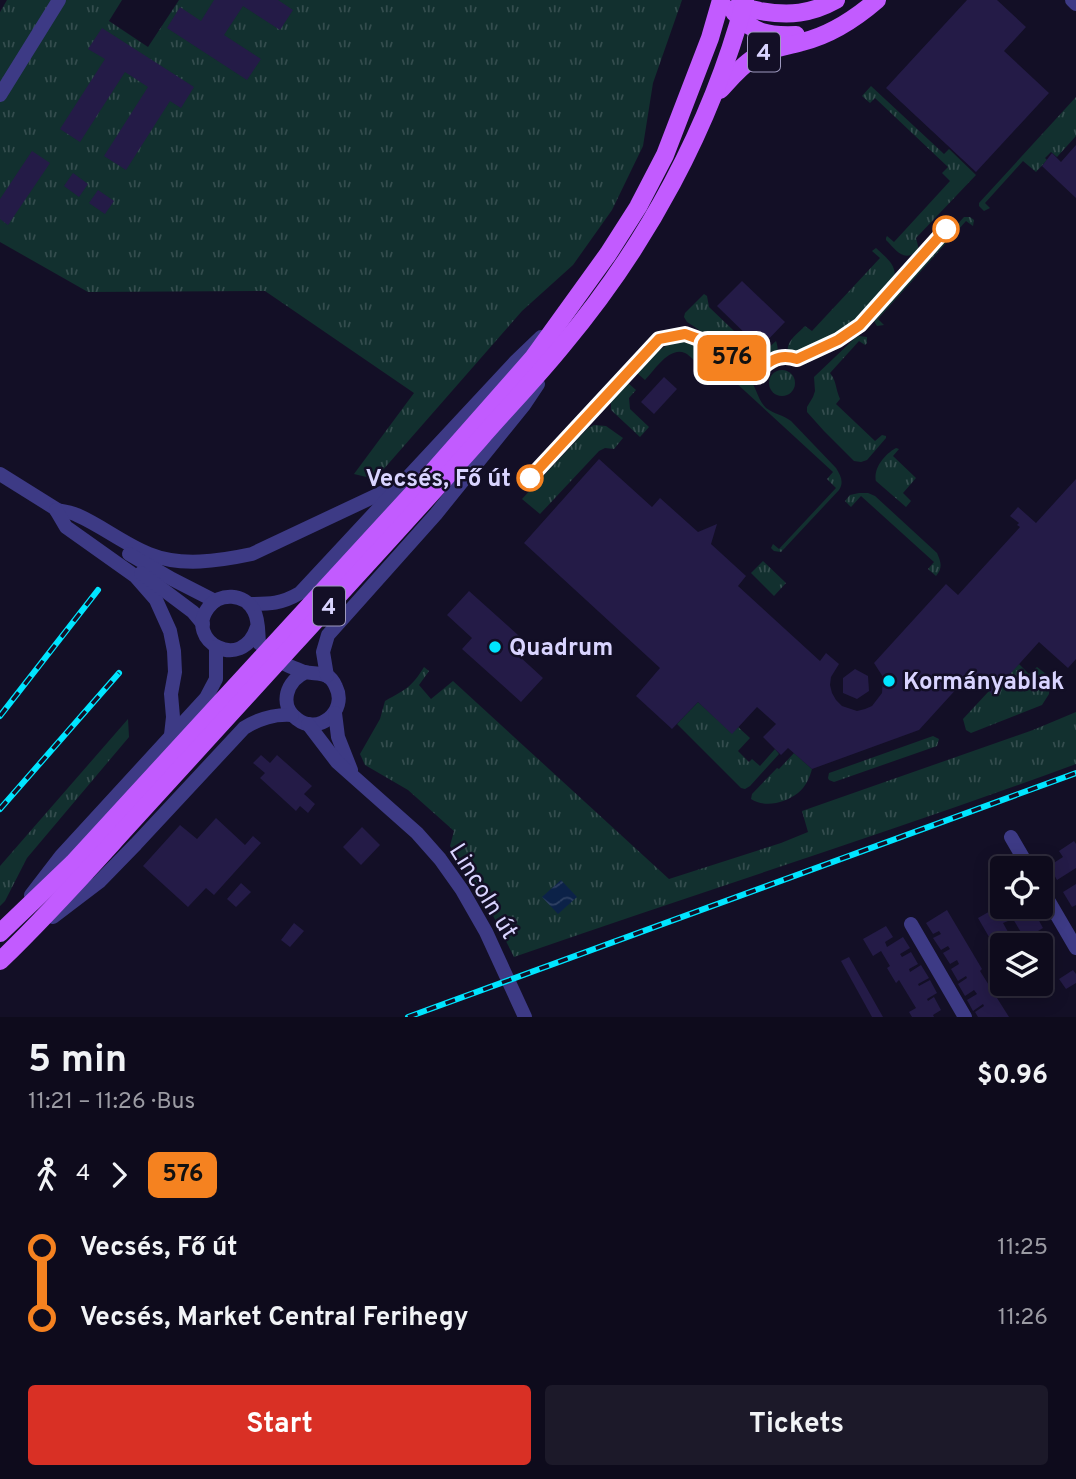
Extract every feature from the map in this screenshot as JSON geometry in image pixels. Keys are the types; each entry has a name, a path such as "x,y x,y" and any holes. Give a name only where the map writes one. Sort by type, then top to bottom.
{"main road":[{"path":"795,0 828,4"},
{"name":"4","path":"0,961 21,941 79,868 440,473 563,345 613,279 657,211 712,99 740,68 757,55 776,47 803,42 831,32 877,0"},
{"name":"4","path":"440,473 533,358 608,254 638,207 664,155 710,38 720,20 735,6 793,14 828,4"},
{"path":"735,6 756,30 770,36 831,32"},
{"path":"712,99 735,6"},
{"name":"4","path":"3,930 79,868"}],"street":[{"path":"0,94 59,0"},
{"path":"1072,0 1076,4"},
{"path":"249,604 276,604 300,593 516,361 564,316"},
{"path":"327,676 323,653 328,635 444,504 524,405 563,345"},
{"path":"0,474 172,579 215,601"},
{"path":"56,510 76,514 149,555 196,562 252,554 400,484"},
{"path":"56,510 193,612 203,624"},
{"path":"56,510 66,527 135,576 156,600 170,631 174,652 171,735"},
{"path":"257,627 249,643 234,651 225,650 209,641 203,624 204,615 215,601 224,597 242,599 254,611 257,619 259,643 287,665 306,672"},
{"path":"3,930 61,856 206,698 216,679 216,647"},
{"path":"242,648 254,652 268,665 287,690"},
{"path":"314,671 327,676 337,689 339,698 335,713 318,724 302,723 288,708 287,690 295,679 306,672 314,671"},
{"name":"Lincoln út","path":"335,713 338,737 353,775"},
{"path":"21,941 99,881 244,728 258,719 292,715"},
{"name":"Lincoln út","path":"309,724 337,762 417,833 440,859 486,932 526,1017"},
{"path":"1011,837 1022,856"},
{"path":"1053,909 1076,948"},
{"path":"911,924 965,1017"}],"green space":[{"path":"7,0 122,0 109,21 148,47 179,0 682,0 653,83 643,146 612,210 573,265 522,311 375,479 354,474 414,393 265,291 88,292 0,242 0,12"},
{"path":"871,86 944,154 949,149 976,175 916,238 919,250 914,254 901,254 886,238 887,236 894,242 950,181 942,173 948,167 875,98 870,103 862,96"},
{"path":"1076,97 1076,136 1057,157 1051,152 1036,172 1023,161 985,203 990,208 984,211 979,203"},
{"path":"964,217 974,220 973,226 966,221 878,319 884,325 877,326 875,315"},
{"path":"876,248 891,264 895,276 838,337 808,354 788,354 788,346 795,335 805,326 812,331 880,258 872,251"},
{"path":"704,294 709,307 756,352 763,353 776,341 776,355 766,360 755,360 730,349 687,322 685,313"},
{"path":"859,336 867,337 867,343 865,345 859,341 830,373 840,399 836,404 875,441 882,435 886,436 867,460 861,462 854,461 807,412 815,391 814,377"},
{"path":"683,340 708,350 745,375 766,408 791,421 839,474 842,482 839,490 781,552 771,548 773,544 779,549 836,488 827,479 833,472 710,359 701,368 687,354 673,353 645,380 637,373 663,348"},
{"path":"782,370 791,374 795,383 791,392 782,396 773,392 769,383 773,374"},
{"path":"628,383 636,390 629,398 630,409 649,427 640,437 611,410 611,401"},
{"path":"594,425 606,426 623,438 614,449 605,448 599,451 540,514 522,499 588,428"},
{"path":"896,448 899,449 893,456 916,478 903,493 911,501 906,507 876,481 876,471 881,462"},
{"path":"859,493 875,496 937,553 941,565 936,576 928,569 934,562 861,496 851,507 845,501 850,495"},
{"path":"763,561 786,583 774,596 751,573"},
{"path":"1019,664 1029,674 1037,667 1046,674 1050,683 1049,694 1042,705 971,733 966,730 963,719"},
{"path":"424,667 429,671 419,685 431,699 453,681 669,879 808,832 802,811 1033,730 1076,712 1076,764 514,957 481,892 450,846 454,831 408,790 365,765 360,754 380,719 385,701 407,687"},
{"path":"698,702 732,733 738,727 750,738 738,751 749,762 752,759 760,766 775,749 779,754 745,789 677,724"},
{"path":"128,719 129,737 27,858 0,906 0,866"},
{"path":"933,736 939,739 937,746 834,782 828,778 829,773"},
{"path":"794,753 812,769 801,791 775,803 762,803 751,799 752,794"}],"water":[{"path":"561,880 577,897 558,914 542,897"}],"building":[{"path":"214,0 278,0 293,10 280,30 243,6 224,35 261,59 247,80 167,28 180,7 201,21"},
{"path":"967,0 997,0 1026,27 1004,51 1049,93 976,172 886,88"},
{"path":"102,28 194,87 181,108 170,101 126,170 104,156 148,87 125,72 80,142 60,129 105,59 88,49"},
{"path":"1076,145 1076,198 1042,166 1052,153 1061,162"},
{"path":"32,151 50,163 8,225 0,219 0,199"},
{"path":"73,173 88,184 79,197 64,186"},
{"path":"98,190 114,201 105,214 89,203"},
{"path":"742,281 785,322 760,348 717,306"},
{"path":"664,377 677,389 654,414 641,402"},
{"path":"599,459 652,507 660,498 698,532 717,524 711,544 746,576 738,586 820,661 826,653 839,664 831,677 832,693 842,706 857,711 872,706 882,693 883,677 874,663 946,584 958,595 1020,527 1010,516 1018,507 1036,523 1076,479 1076,659 1068,668 1039,642 992,694 970,674 919,730 812,769 788,748 781,755 763,737 776,724 757,707 732,734 698,702 672,729 636,696 660,668 524,543"},
{"name":"Quadrum","path":"469,591 528,644 518,655 543,678 521,702 462,649 472,638 447,615"},
{"path":"855,669 868,676 869,691 857,699 843,693 843,678"},
{"path":"261,755 270,763 277,755 312,786 304,794 315,804 308,813 300,806 296,811 260,778 265,773 253,763"},
{"path":"216,818 245,845 253,836 261,843 214,895 206,888 188,907 143,866 180,825 197,839"},
{"path":"362,827 380,845 361,865 343,847"},
{"path":"1074,841 1076,844 1076,868 1057,880 1053,873 1053,863 1063,857 1059,851"},
{"path":"241,883 251,892 236,907 227,899"},
{"path":"1076,884 1076,905 1072,907 1063,892"},
{"path":"947,910 982,969 980,971 990,987 990,996 996,996 1009,1017 978,1017 975,1012 984,1006 983,1004 973,1011 967,1000 977,994 974,990 965,996 958,984 967,978 966,976 958,981 951,969 959,964 957,960 950,964 943,953 950,949 948,946 941,950 933,938 941,934 939,931 933,934 926,923"},
{"path":"990,911 990,919 1007,919 1008,921 1003,923 1009,933 990,933 990,939 978,918"},
{"path":"1013,919 1038,919 1043,928 1035,933 1021,933"},
{"path":"294,923 304,931 290,947 281,940"},
{"path":"886,926 893,937 885,942 887,947 903,937 910,948 900,954 902,957 911,952 918,964 909,969 910,972 921,965 929,978 918,984 919,986 930,980 937,993 927,999 928,1001 934,997 941,1010 933,1015 934,1017 912,1017 909,1012 916,1008 899,980 896,983 881,951 873,956 863,939"},
{"path":"849,957 883,1017 872,1017 841,961"},
{"path":"1073,970 1076,983 1066,989 1059,979"}],"railway":[{"path":"0,716 98,590"},
{"path":"0,809 119,673"},
{"path":"408,1017 1076,773"}],"bus line":[{"name":"576","path":"530,478 659,339 685,334 707,342 731,358 764,366 779,357 797,359 838,340 860,325 946,229"}],"place":[{"name":"Vecsés, Fő út","path":"530,478"},
{"name":"Quadrum","path":"495,647"},
{"name":"Kormányablak","path":"889,681"}]}
